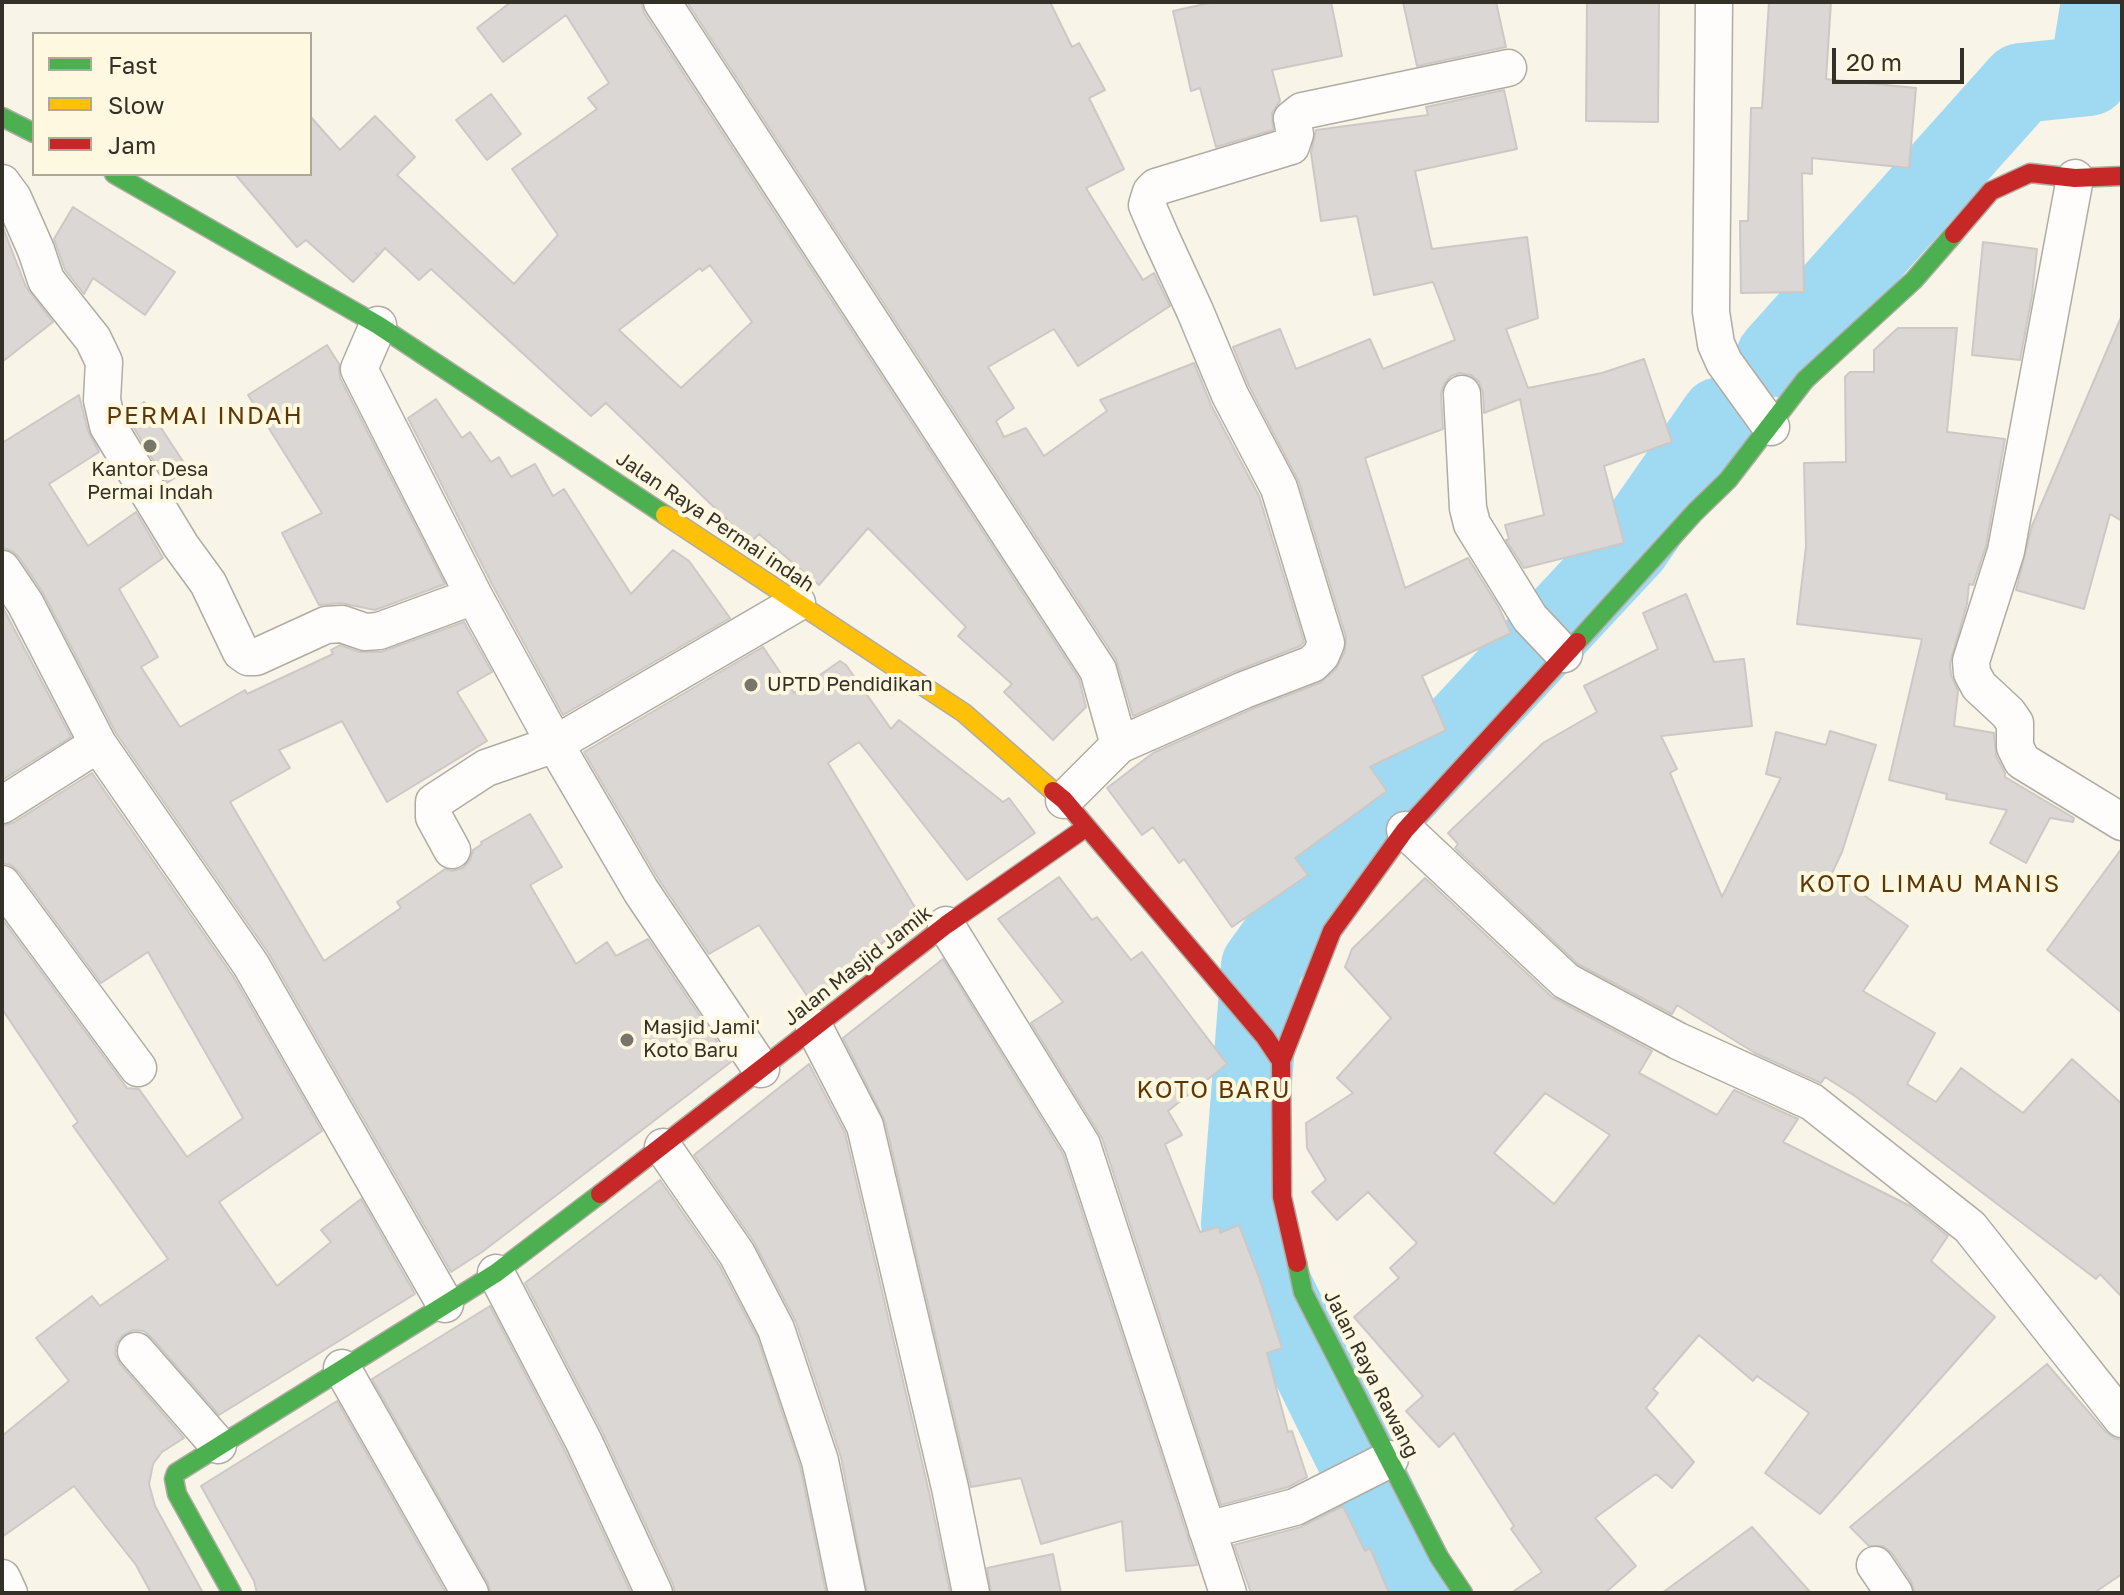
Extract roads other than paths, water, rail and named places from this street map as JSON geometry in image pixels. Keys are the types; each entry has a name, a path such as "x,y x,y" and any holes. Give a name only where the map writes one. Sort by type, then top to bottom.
{"street":[{"path":"662,2 1098,670 1119,745"},
{"path":"1714,2 1711,312 1716,344 1724,362 1771,427"},
{"path":"1074,814 1119,745 1312,664 1321,655 1326,643 1279,488 1230,395 1147,205 1151,192 1156,187 1291,146 1295,134 1292,119 1302,111 1508,68"},
{"path":"2,117 32,132"},
{"path":"1281,1061 1332,931 1405,830 1553,642 1728,480 1805,380 1914,280 1991,191 2030,173 2075,178 2122,176"},
{"name":"Jalan Raya Permai indah","path":"117,176 378,325 964,713 1074,814 1265,1037 1281,1061"},
{"path":"2075,178 2006,551 1971,661 1972,673 1979,686 2015,723 2015,747 2022,761 2122,822"},
{"path":"2,183 13,198 46,280 93,339 104,362 102,400 108,426 181,546 208,583 241,652 248,657 256,657 326,625 342,624 365,632 379,631 474,596"},
{"path":"378,325 359,369 474,596 555,744 641,891 761,1069"},
{"path":"1462,394 1468,508 1472,524 1553,642"},
{"path":"2,569 25,603 98,744 251,965 445,1304"},
{"path":"452,850 434,817 434,802 486,768 555,744 797,603"},
{"path":"2,805 98,744"},
{"name":"Jalan Masjid Jamik","path":"232,1593 177,1494 174,1479 183,1468 496,1273 663,1147 946,925 1074,814"},
{"path":"1405,830 1566,981 1678,1041 1812,1102 1970,1227 2122,1419"},
{"path":"2,884 138,1068"},
{"path":"946,925 1082,1145 1228,1593"},
{"path":"814,1027 865,1126 950,1488 971,1593"},
{"name":"Jalan Raya Rawang","path":"1281,1061 1282,1197 1303,1292 1381,1462 1463,1593"},
{"path":"663,1147 737,1254 776,1329 820,1461 847,1593"},
{"path":"496,1273 584,1442 654,1593"},
{"path":"136,1351 218,1445"},
{"path":"342,1368 470,1593"},
{"path":"1207,1530 1295,1507 1381,1462"},
{"path":"2,1578 9,1593"}],"waterway":[{"path":"1776,357 2021,83 2089,76 2101,2"},
{"path":"1423,1593 1241,1223 1261,966 1334,864 1631,545 1720,417"}],"place":[{"name":"Kantor Desa Permai Indah","path":"150,446"},
{"name":"UPTD Pendidikan","path":"751,685"},
{"name":"Masjid Jami' Koto Baru","path":"627,1040"}],"district":[{"name":"PERMAI INDAH","path":"205,416"},
{"name":"KOTO LIMAU MANIS","path":"1930,884"},
{"name":"KOTO BARU","path":"1214,1090"}]}
